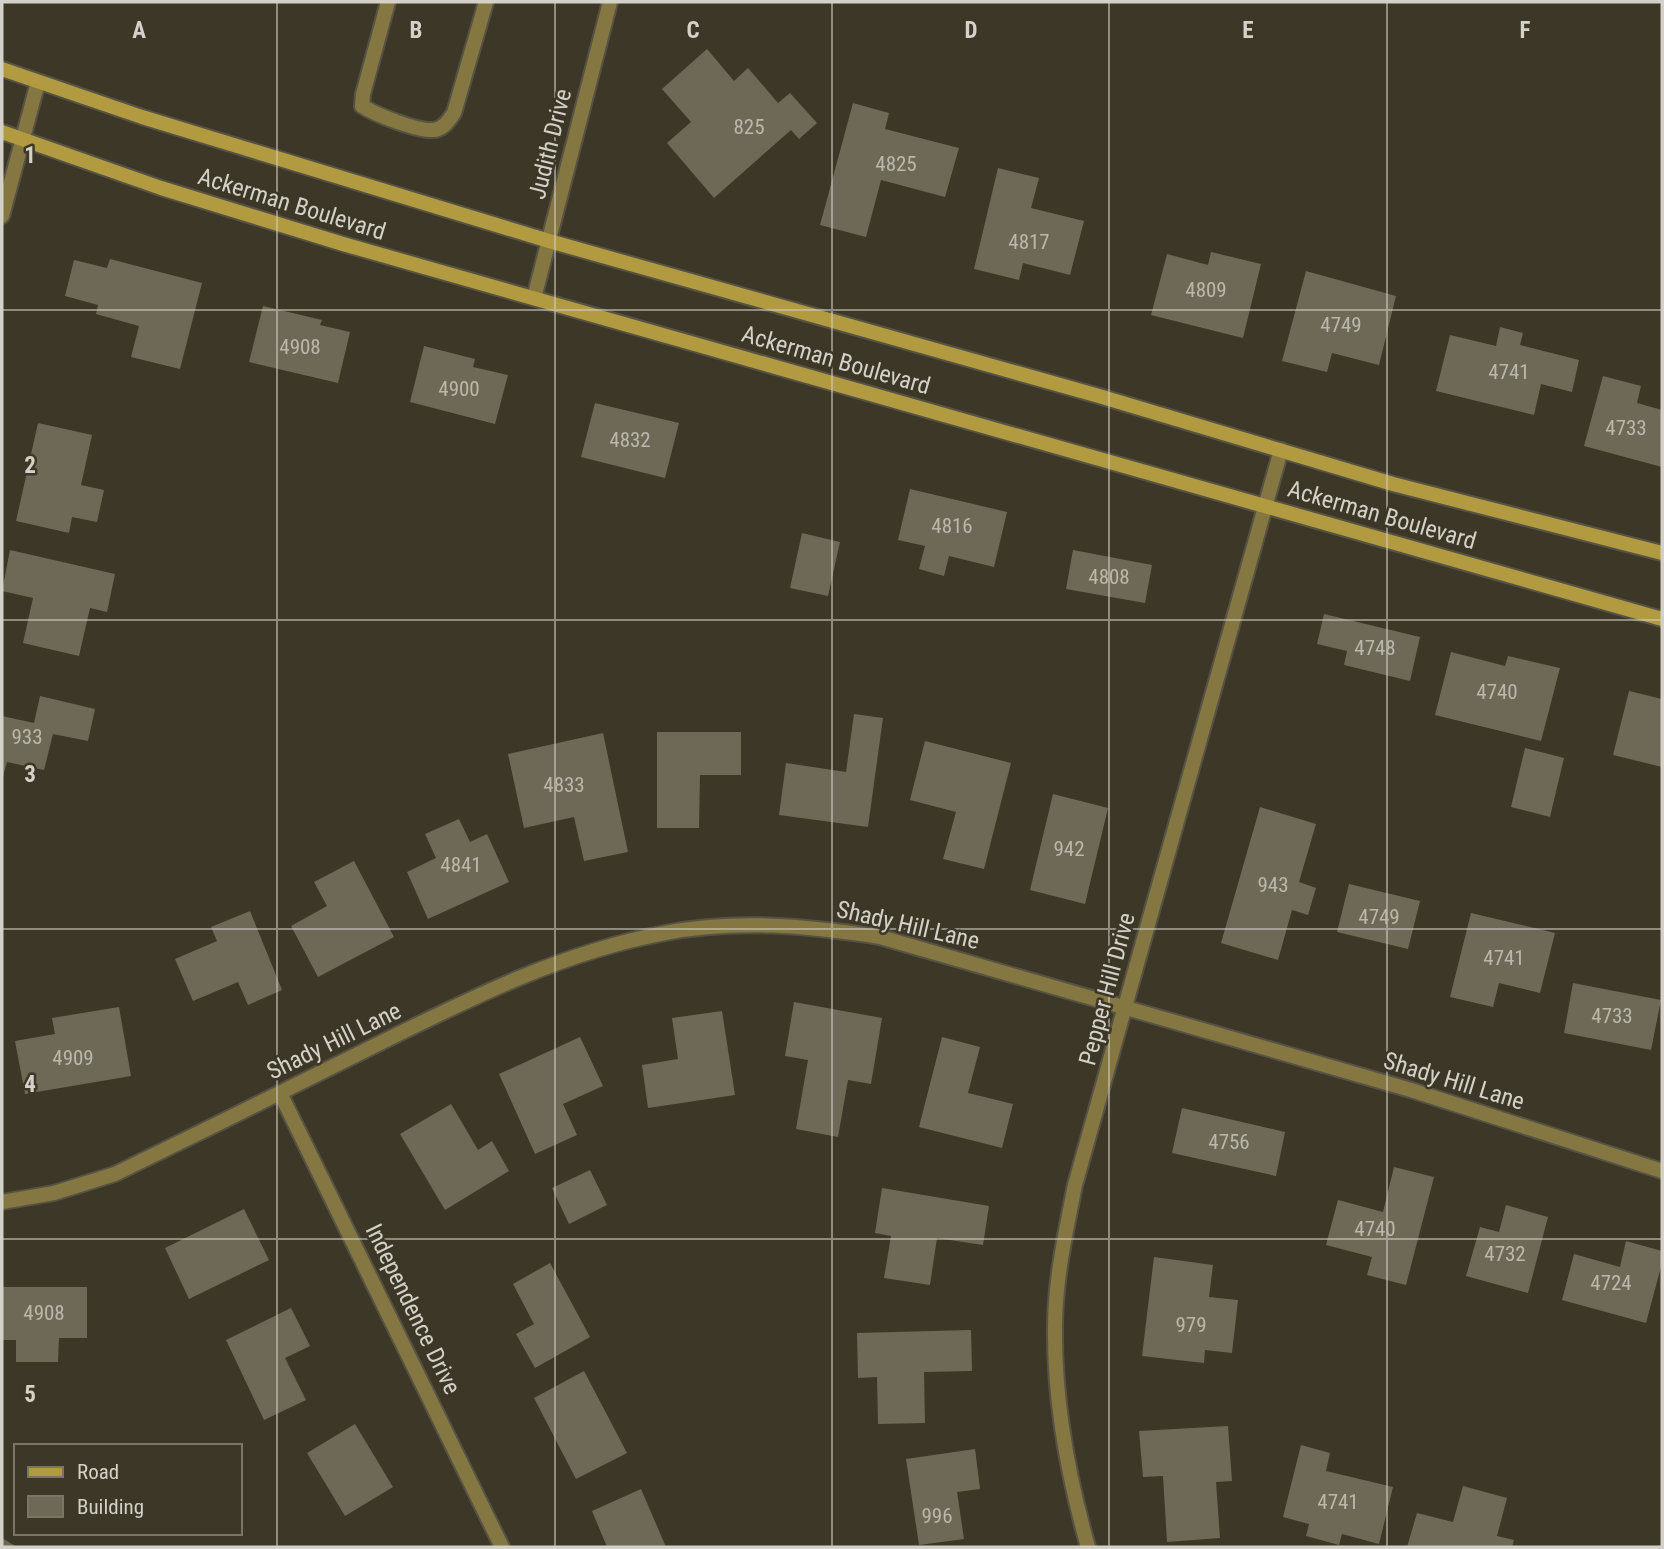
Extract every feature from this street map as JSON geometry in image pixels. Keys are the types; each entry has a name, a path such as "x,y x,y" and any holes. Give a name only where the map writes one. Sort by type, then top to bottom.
{"street":[{"path":"388,2 362,106 374,114 433,130 443,127 454,113 485,2"},
{"name":"Judith Drive","path":"534,298 610,2"},
{"name":"Ackerman Boulevard","path":"2,69 549,241 1393,484 1662,553"},
{"path":"2,216 38,82"},
{"name":"Ackerman Boulevard","path":"2,132 174,192 534,298 1662,619"},
{"name":"Pepper Hill Drive","path":"1088,1547 1063,1439 1057,1398 1055,1325 1062,1251 1075,1185 1281,450"},
{"name":"Shady Hill Lane","path":"2,1202 54,1193 115,1174 519,976 602,946 667,932 738,925 811,926 880,937 1410,1090 1662,1171"},
{"name":"Independence Drive","path":"280,1093 502,1547"}],"building":[{"path":"707,49 734,81 748,68 778,103 790,93 817,123 799,139 791,130 714,198 667,143 691,122 662,89"},
{"path":"853,103 889,113 885,129 959,148 945,197 881,180 866,237 820,225"},
{"path":"998,168 1039,178 1031,208 1084,221 1070,275 1023,263 1019,280 974,269"},
{"path":"1211,252 1261,264 1243,338 1151,315 1167,254 1208,265"},
{"path":"110,259 202,283 180,369 131,357 139,326 96,314 98,305 65,296 74,260 107,268"},
{"path":"1306,271 1396,296 1379,365 1332,353 1327,372 1282,361"},
{"path":"263,306 322,320 320,325 350,332 338,383 249,362"},
{"path":"1500,327 1523,333 1520,345 1579,360 1572,392 1541,384 1534,415 1436,391 1450,335 1496,346"},
{"path":"424,346 475,359 473,367 508,375 495,424 410,402"},
{"path":"1603,376 1641,386 1637,403 1662,410 1662,467 1584,446"},
{"path":"595,403 679,423 665,478 581,457"},
{"path":"38,423 92,435 81,485 104,490 97,522 72,517 69,533 16,521"},
{"path":"910,489 1007,512 994,567 949,556 944,576 919,569 925,546 898,540"},
{"path":"802,533 840,542 828,596 790,588"},
{"path":"10,550 115,574 107,612 90,608 79,656 23,643 33,598 2,591"},
{"path":"1073,550 1152,565 1145,603 1066,589"},
{"path":"1324,614 1420,637 1410,681 1344,665 1347,651 1317,644"},
{"path":"1451,652 1505,666 1508,656 1560,668 1541,741 1435,715"},
{"path":"1629,691 1662,699 1662,767 1613,755"},
{"path":"40,696 95,709 88,741 53,734 44,770 7,762 2,780 2,716 34,723"},
{"path":"854,714 883,718 868,827 779,815 786,763 846,772"},
{"path":"657,732 741,732 741,775 700,775 699,828 657,828"},
{"path":"603,733 628,852 584,861 574,817 524,828 508,754"},
{"path":"925,741 1011,763 984,869 943,859 956,812 910,800"},
{"path":"1525,748 1564,758 1550,817 1511,807"},
{"path":"1053,794 1108,808 1085,904 1030,890"},
{"path":"1260,807 1316,824 1299,882 1316,888 1308,915 1292,910 1278,960 1221,943"},
{"path":"459,819 470,842 487,834 509,882 428,919 407,872 436,858 425,834"},
{"path":"354,861 394,937 318,977 291,926 327,906 314,882"},
{"path":"1349,884 1420,901 1408,949 1337,932"},
{"path":"250,911 282,990 248,1005 238,982 193,1001 175,959 217,941 211,927"},
{"path":"1471,913 1555,933 1540,993 1499,983 1493,1007 1450,997"},
{"path":"1573,983 1661,1000 1651,1050 1564,1033"},
{"path":"794,1002 882,1018 871,1084 848,1080 838,1137 796,1129 808,1060 785,1056"},
{"path":"119,1007 131,1076 25,1094 15,1041 55,1034 52,1018"},
{"path":"722,1011 735,1095 648,1108 642,1065 678,1059 672,1018"},
{"path":"580,1037 603,1086 563,1104 577,1135 535,1154 499,1074"},
{"path":"942,1037 980,1047 968,1093 1013,1104 1002,1148 919,1127"},
{"path":"451,1104 478,1150 492,1141 509,1171 445,1210 400,1134"},
{"path":"1182,1108 1285,1132 1276,1176 1172,1153"},
{"path":"1394,1167 1434,1177 1406,1285 1367,1275 1372,1257 1326,1245 1338,1200 1383,1212"},
{"path":"590,1170 607,1205 569,1224 552,1188"},
{"path":"882,1188 989,1206 983,1245 937,1238 930,1285 884,1278 891,1236 875,1233"},
{"path":"1506,1205 1548,1217 1528,1293 1466,1276 1480,1227 1499,1232"},
{"path":"244,1209 269,1260 189,1299 165,1248"},
{"path":"1626,1241 1662,1251 1662,1263 1646,1323 1562,1300 1574,1254 1620,1267"},
{"path":"1154,1257 1213,1265 1209,1297 1238,1300 1232,1353 1205,1350 1204,1363 1142,1356"},
{"path":"550,1263 590,1337 535,1368 516,1334 534,1324 513,1284"},
{"path":"2,1287 87,1287 87,1338 59,1338 58,1362 16,1362 16,1340 2,1340"},
{"path":"291,1308 310,1346 285,1358 306,1400 264,1420 226,1340"},
{"path":"971,1330 972,1371 924,1372 925,1423 878,1424 877,1377 858,1378 857,1333"},
{"path":"584,1371 627,1453 576,1479 534,1398"},
{"path":"355,1424 393,1487 345,1516 307,1453"},
{"path":"1228,1426 1232,1481 1216,1482 1220,1538 1167,1542 1163,1476 1143,1477 1139,1431"},
{"path":"1301,1445 1330,1453 1326,1471 1393,1487 1379,1544 1342,1534 1339,1545 1306,1536 1309,1524 1283,1517"},
{"path":"975,1449 980,1489 957,1492 964,1539 919,1545 906,1459"},
{"path":"1463,1486 1507,1498 1497,1536 1514,1540 1512,1547 1407,1547 1417,1513 1453,1522"},
{"path":"641,1489 666,1547 607,1547 592,1511"},
{"path":"2,1538 17,1547 2,1547"}]}
